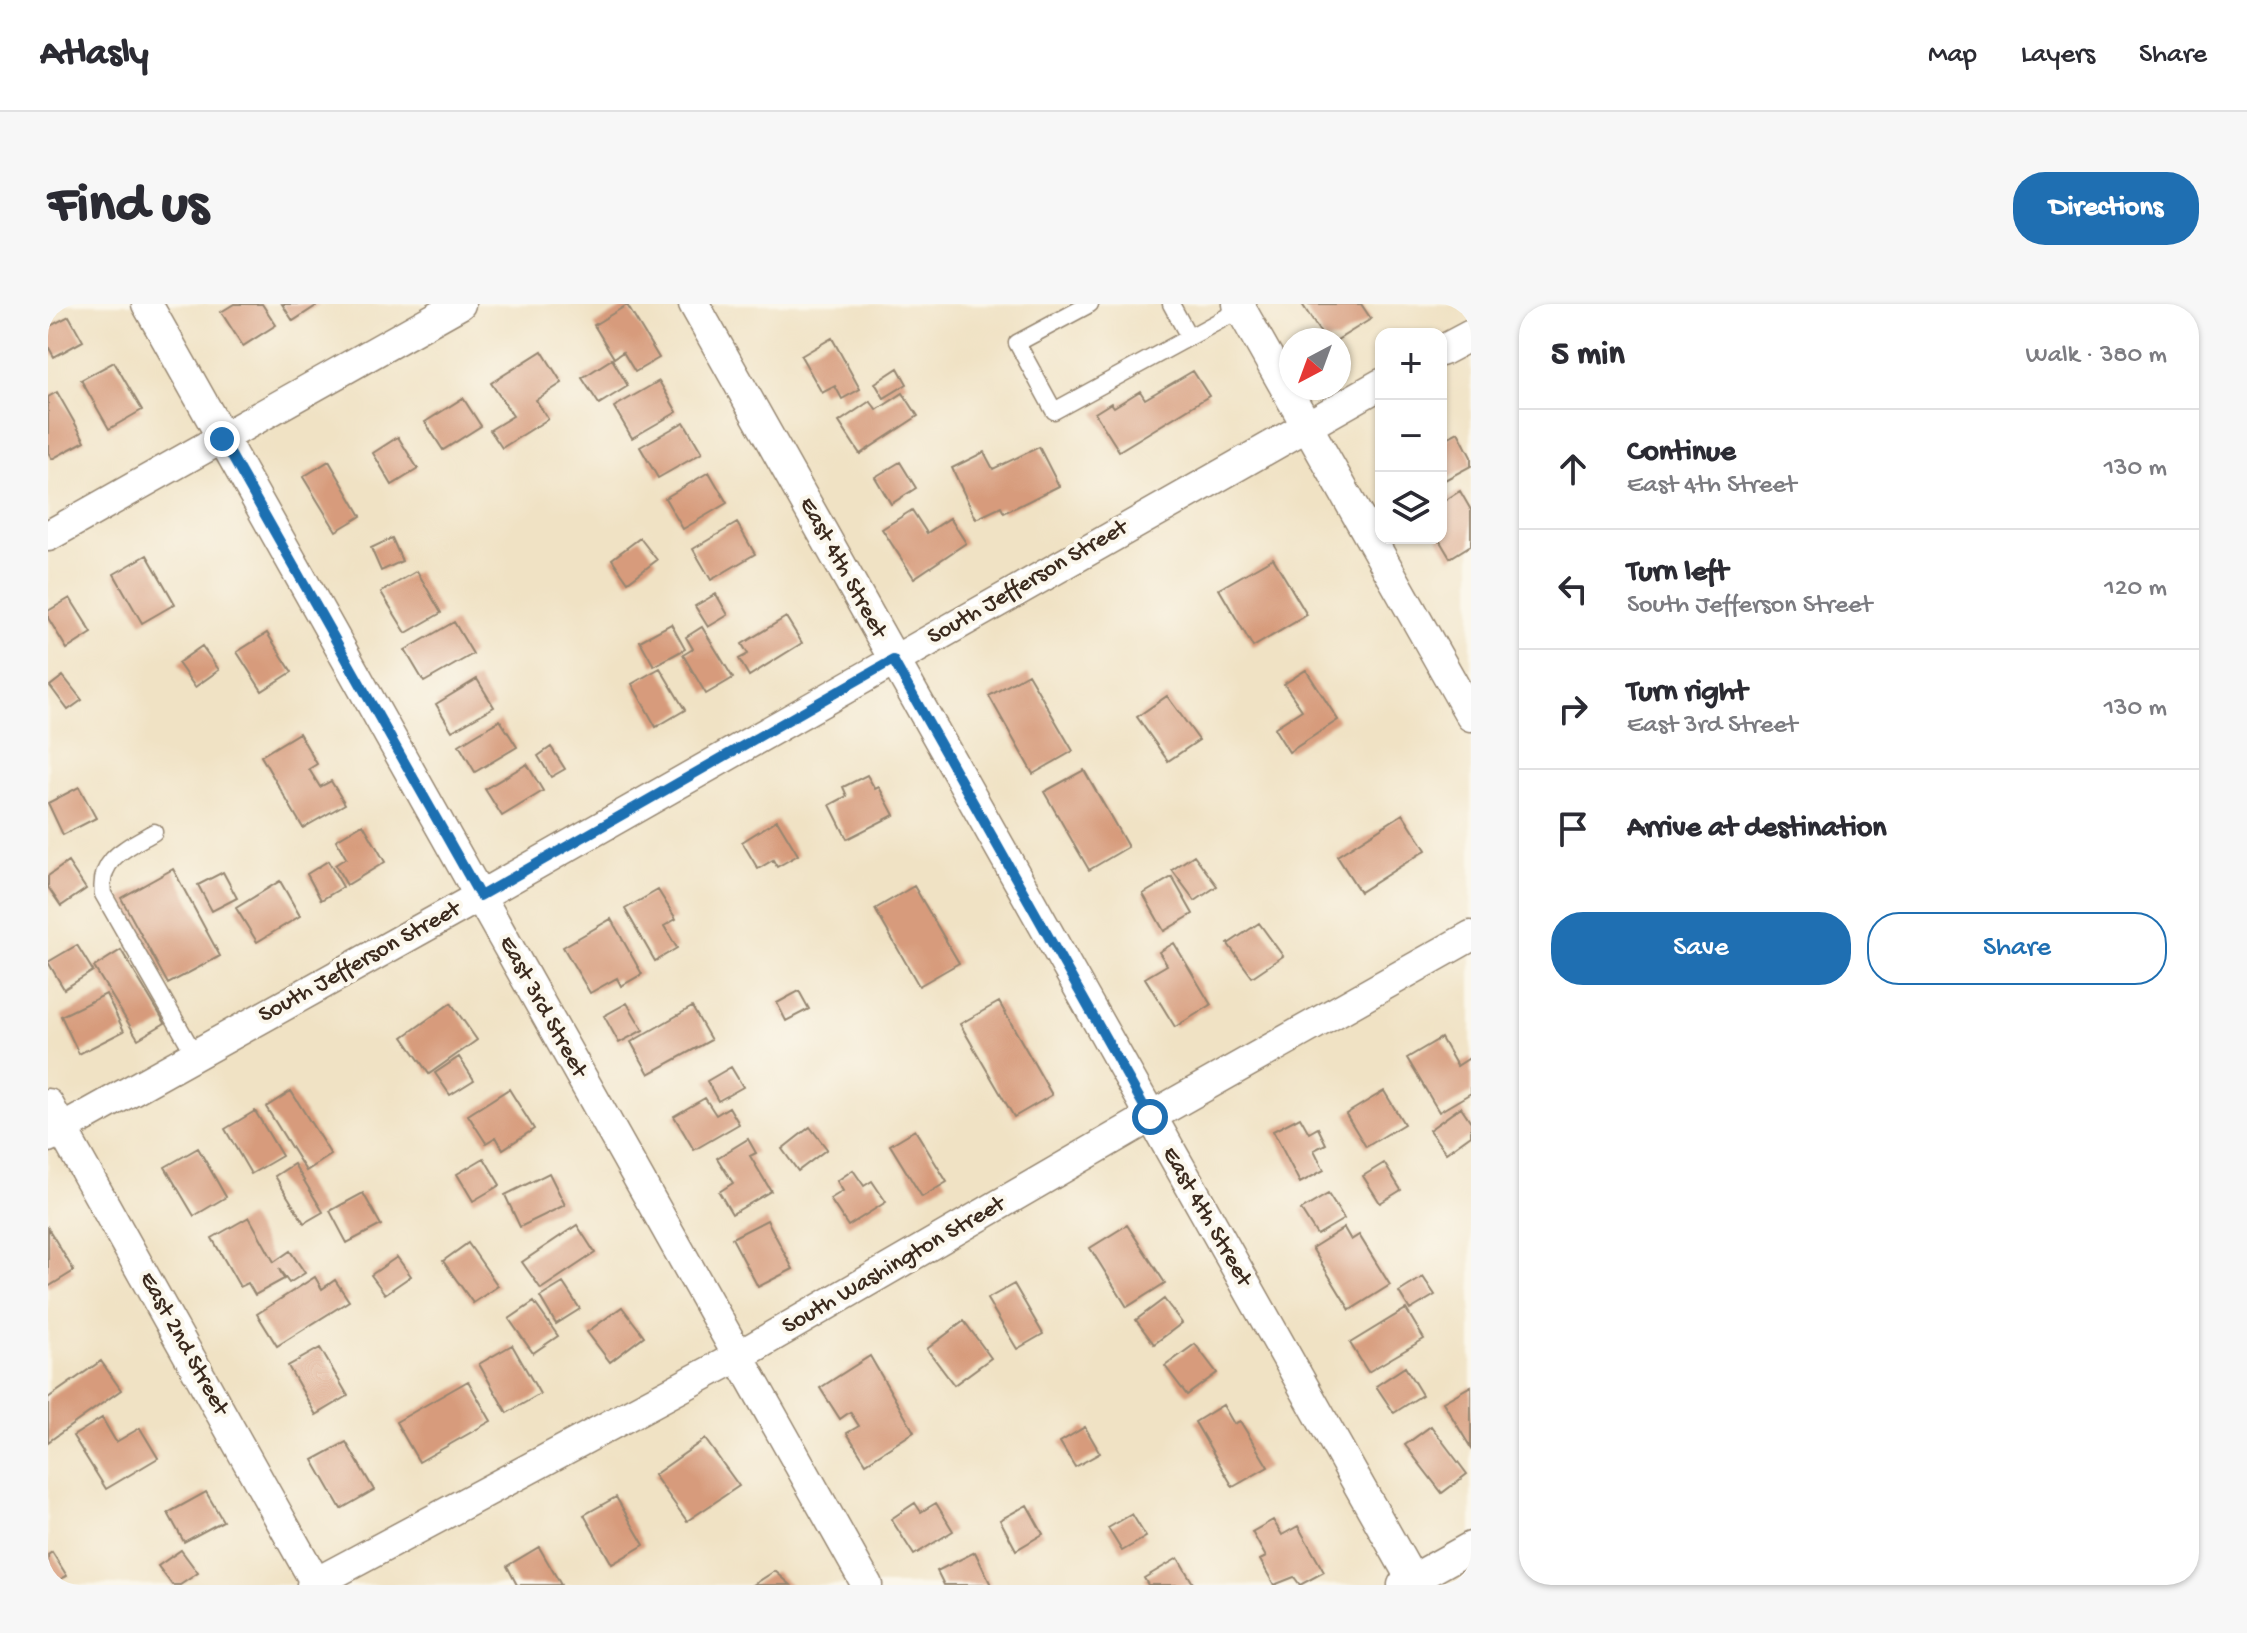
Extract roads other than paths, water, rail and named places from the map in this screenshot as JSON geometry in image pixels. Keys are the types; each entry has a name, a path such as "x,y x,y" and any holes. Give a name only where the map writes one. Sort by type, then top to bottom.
{"street":[{"name":"East 3rd Street","path":"147,304 867,1585"},
{"path":"48,536 460,304"},
{"name":"East 4th Street","path":"694,304 1410,1583"},
{"path":"1240,306 1471,716"},
{"path":"1447,348 1471,335"},
{"name":"South Jefferson Street","path":"53,1123 195,1055 1375,387"},
{"name":"South Washington Street","path":"315,1584 737,1357 1150,1117 1471,936"},
{"name":"East 2nd Street","path":"53,1123 315,1584"},
{"path":"1410,1583 1471,1547"}],"lane":[{"path":"1090,304 1017,343 1054,411 1240,306"},
{"path":"1171,304 1189,337"},
{"path":"154,832 108,862 101,878 103,894 195,1055"}]}
